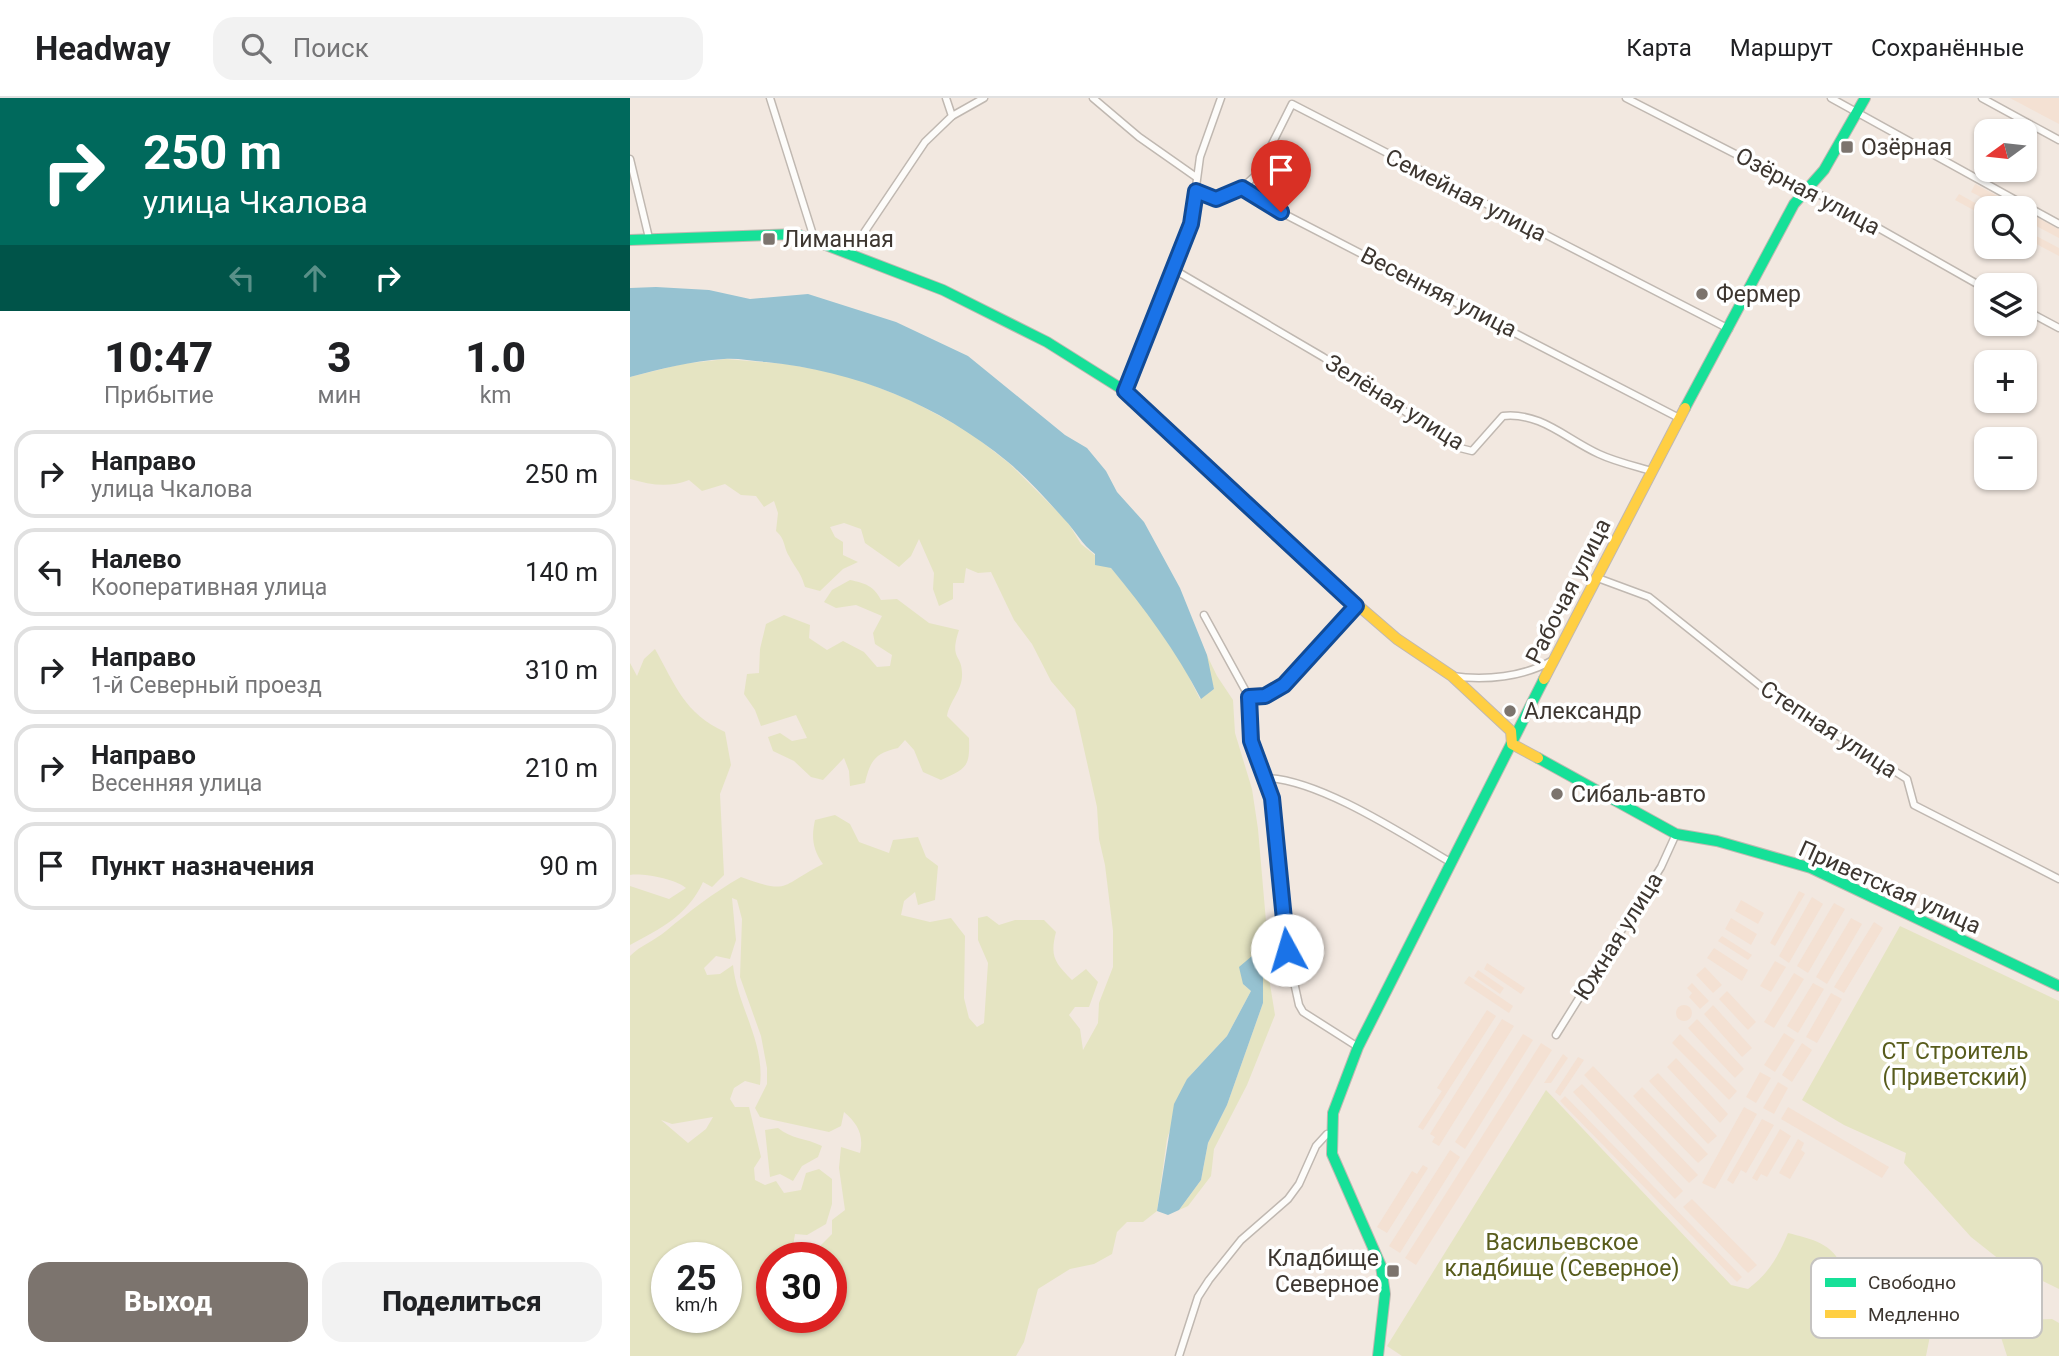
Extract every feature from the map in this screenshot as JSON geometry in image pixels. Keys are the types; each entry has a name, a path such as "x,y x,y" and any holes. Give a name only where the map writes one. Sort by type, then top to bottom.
{"street":[{"path":"770,98 814,238"},
{"path":"946,98 952,116"},
{"path":"851,252 917,153 952,116 984,98"},
{"path":"1093,98 1139,137 1196,177"},
{"path":"1125,391 1191,224 1196,177 1221,98"},
{"name":"Озёрная улица","path":"1626,98 1790,182 1806,187 1974,282"},
{"path":"1831,98 2059,225"},
{"name":"Рабочая улица","path":"1179,1356 1198,1297 1241,1240 1288,1199 1299,1184 1316,1146 1327,1134 1329,1119 1358,1047 1450,862 1513,744 1595,576 1794,204 1806,187 1824,170 1865,98"},
{"path":"1982,98 2059,140"},
{"name":"Семейная улица","path":"1242,188 1257,174 1292,104 1729,329"},
{"path":"630,159 649,238"},
{"path":"1196,191 1216,199 1242,188"},
{"name":"Весенняя улица","path":"1242,188 1263,203 1681,419"},
{"path":"630,240 797,234 814,238 943,290 1057,348 1125,391 1356,606 1397,639 1452,676 1511,731 1513,744"},
{"name":"Зелёная улица","path":"1173,269 1323,357 1460,448 1472,451 1503,416 1521,414 1539,420 1599,454 1652,471"},
{"path":"2037,316 2059,328"},
{"name":"Степная улица","path":"1595,576 1649,597 1768,692 1907,779 1914,805 2059,879"},
{"path":"1249,697 1265,696 1284,685 1356,606"},
{"path":"1204,615 1249,697 1251,741 1266,778 1274,818 1287,950 1299,1005 1303,1012 1358,1047"},
{"path":"1452,676 1484,678 1522,673 1555,659"},
{"name":"Приветская улица","path":"1513,744 1676,834 1717,841 1811,868 2059,986"},
{"path":"1266,778 1282,779 1352,807 1450,862"},
{"name":"Южная улица","path":"1556,1035 1661,867 1676,834"},
{"path":"1327,1134 1332,1154 1381,1266 1385,1294 1378,1356"}],"shaded area":[{"path":"2010,98 2059,98 2059,124"},
{"path":"1975,184 1998,196 1979,196 1971,192"},
{"path":"1959,194 1974,202 1974,210 1955,200"},
{"path":"2037,217 2059,229 2059,238 2037,226"},
{"path":"2037,236 2059,248 2059,256 2037,244"},
{"path":"1799,891 1805,894 1775,946 1770,943"},
{"path":"1812,897 1823,904 1789,963 1779,956"},
{"path":"1741,900 1764,913 1758,924 1735,911"},
{"path":"1834,903 1845,909 1808,973 1797,966"},
{"path":"1731,918 1757,934 1751,945 1725,929"},
{"path":"1851,918 1862,924 1827,984 1816,977"},
{"path":"1874,922 1883,928 1844,993 1834,987"},
{"path":"1722,936 1752,955 1748,960 1718,941"},
{"path":"1714,948 1748,970 1742,981 1707,958"},
{"path":"1775,961 1786,967 1771,992 1760,986"},
{"path":"1487,963 1525,988 1521,994 1484,969"},
{"path":"1705,967 1722,985 1713,993 1696,975"},
{"path":"1478,970 1504,988 1500,994 1474,976"},
{"path":"1794,973 1804,979 1774,1028 1764,1022"},
{"path":"1469,976 1513,1006 1509,1013 1464,983"},
{"path":"1692,983 1709,1001 1700,1009 1689,997 1692,993 1687,988"},
{"path":"1813,983 1824,989 1798,1033 1787,1026"},
{"path":"1727,991 1756,1022 1748,1030 1719,999"},
{"path":"1831,993 1842,999 1817,1043 1806,1037"},
{"path":"1681,1005 1687,1005 1692,1013 1690,1019 1681,1021 1676,1016 1676,1010"},
{"path":"1713,1005 1752,1048 1742,1057 1704,1014"},
{"path":"1487,1010 1496,1016 1423,1130 1418,1127 1442,1091 1437,1088"},
{"path":"1502,1019 1514,1026 1439,1146 1432,1142 1435,1137 1430,1134"},
{"path":"1697,1019 1744,1069 1735,1078 1688,1028"},
{"path":"1784,1033 1795,1040 1775,1072 1764,1065"},
{"path":"1523,1034 1533,1040 1465,1149 1455,1142"},
{"path":"1680,1034 1737,1091 1729,1100 1672,1043"},
{"path":"1541,1043 1552,1050 1416,1265 1405,1258"},
{"path":"1802,1043 1812,1050 1792,1082 1782,1075"},
{"path":"1563,1054 1568,1058 1551,1083 1544,1083"},
{"path":"1578,1057 1584,1060 1560,1096 1555,1092"},
{"path":"1676,1058 1728,1114 1720,1123 1667,1067"},
{"path":"1593,1066 1698,1175 1689,1183 1584,1075"},
{"path":"1760,1072 1771,1078 1756,1103 1746,1097"},
{"path":"1658,1073 1717,1136 1708,1144 1649,1081"},
{"path":"1778,1082 1788,1088 1774,1114 1763,1108"},
{"path":"1582,1084 1683,1191 1675,1199 1573,1092"},
{"path":"1642,1087 1708,1154 1698,1163 1633,1096"},
{"path":"1565,1096 1742,1277 1737,1282 1560,1101"},
{"path":"1744,1107 1757,1114 1715,1189 1702,1183"},
{"path":"1788,1107 1889,1167 1882,1178 1781,1119"},
{"path":"1762,1119 1774,1125 1746,1173 1741,1170 1733,1184 1727,1180"},
{"path":"1780,1129 1791,1136 1767,1177 1761,1174 1757,1181 1752,1178"},
{"path":"1798,1139 1804,1143 1801,1150 1805,1153 1790,1179 1779,1173"},
{"path":"1450,1150 1460,1157 1400,1253 1389,1246"},
{"path":"1423,1165 1428,1168 1387,1233 1377,1227 1412,1171 1417,1174"},
{"path":"1692,1199 1757,1265 1748,1273 1683,1207"}],"green space":[{"path":"726,359 786,364 847,375 910,400 968,431 1010,464 1067,521 1081,544 1111,568 1145,609 1183,665 1200,699 1214,689 1200,641 1217,676 1233,700 1235,733 1252,789 1258,829 1267,933 1259,943 1268,972 1275,1015 1247,1085 1214,1149 1211,1176 1188,1206 1179,1210 1201,1180 1208,1143 1227,1105 1263,1003 1263,976 1252,956 1243,984 1251,991 1227,1036 1187,1079 1167,1139 1157,1211 1143,1222 1127,1222 1117,1232 1112,1254 1094,1264 1070,1269 1038,1289 1024,1342 1016,1356 630,1356 630,956 634,952 741,877 769,886 784,886 823,864 814,844 815,820 835,815 850,824 859,842 889,853 893,840 918,837 926,857 938,866 935,900 918,905 915,892 904,901 901,915 930,922 951,918 965,936 964,998 969,1018 977,1027 984,1023 988,963 978,940 978,918 987,916 999,925 1015,920 1044,920 1056,932 1053,947 1061,968 1072,980 1086,969 1098,982 1089,1007 1075,1007 1069,1015 1080,1029 1083,1050 1098,1023 1099,1003 1113,967 1113,931 1099,839 1097,807 1075,709 1051,681 1032,644 1014,620 991,572 978,573 966,568 964,583 953,583 953,599 939,606 933,589 934,573 919,539 911,556 899,567 865,543 861,529 844,523 830,527 835,537 843,542 843,555 858,562 843,569 820,591 805,587 776,531 778,513 774,501 764,507 756,496 741,495 725,484 702,491 689,480 660,485 630,479 630,377 682,364","holes":["732,898 737,900 742,919 740,977 761,1036 767,1068 767,1084 755,1108 760,1117 829,1132 841,1126 844,1112 853,1121 860,1135 860,1153 841,1147 839,1168 845,1210 832,1220 832,1234 824,1242 847,1242 847,1333 756,1333 756,1242 794,1242 795,1234 807,1235 826,1224 832,1204 832,1179 819,1169 806,1173 801,1190 784,1193 776,1181 765,1185 755,1180 754,1168 761,1157 749,1107 735,1107 730,1099 734,1088 745,1081 760,1085 755,1039 733,965 720,974 707,975 704,968 716,956 730,959 736,940","713,1117 706,1129 688,1143 661,1120 672,1124"]},
{"path":"850,580 868,586 881,600 897,599 929,623 959,630 955,647 962,679 947,716 969,738 969,748 967,761 962,769 941,780 923,772 914,750 905,740 898,748 884,752 875,759 865,783 850,786 849,771 844,758 823,780 811,777 794,761 773,751 768,737 780,733 792,741 807,738 796,715 761,726 755,710 744,694 747,674 759,673 760,649 766,624 784,615 810,625 809,638 827,650 843,641 864,652 877,667 890,666 892,655 875,644 873,633 882,616 856,605 836,608 824,602 832,590"},
{"path":"655,649 690,707 725,732 731,765 720,794 724,875 712,887 703,882 689,904 672,920 630,945 630,886 669,899 686,888 659,877 630,875 630,663 637,676 644,659"},
{"name":"СТ Строитель (Приветский)","path":"1900,926 2059,1001 2059,1289 2042,1281 2042,1258 1997,1258 1971,1237 1904,1163 1906,1153 1844,1125 1802,1100"},
{"name":"Васильевское кладбище (Северное)","path":"1546,1090 1731,1285 1748,1289 1762,1277 1788,1233 1813,1240 1833,1252 1837,1258 1811,1258 1811,1338 1930,1338 1926,1356 1402,1356 1387,1346"},
{"path":"778,1128 822,1146 818,1157 802,1166 793,1181 780,1174 770,1177 765,1130"},
{"path":"2042,1319 2052,1319 2059,1323 2059,1356 2007,1356 2001,1338 2042,1338"}],"water":[{"path":"630,288 709,290 750,299 808,294 896,322 968,356 1065,435 1087,448 1106,471 1117,492 1144,522 1180,588 1207,655 1214,689 1201,699 1171,647 1124,583 1111,568 1095,565 1095,554 1023,475 981,442 925,408 895,394 832,373 745,360 700,362 630,377"},
{"path":"1252,956 1263,976 1263,1003 1227,1105 1208,1143 1201,1180 1179,1210 1168,1215 1157,1211 1174,1104 1187,1079 1227,1036 1251,991 1243,984 1239,967"}],"traffic: fast":[{"path":"1685,408 1794,204 1824,170 1865,98"},
{"path":"630,240 797,234 943,290 1047,342 1125,391 1338,588"},
{"path":"1378,1356 1385,1294 1381,1266 1332,1154 1333,1113 1358,1047 1544,679"},
{"path":"1538,758 1676,834 1717,841 1811,868 2059,986"}],"traffic: slow":[{"path":"1544,679 1685,408"},
{"path":"1338,588 1397,639 1452,676 1511,731 1512,744 1538,758"}],"place":[{"name":"Озёрная","path":"1847,147"},
{"name":"Лиманная","path":"769,239"},
{"name":"Фермер","path":"1702,294"},
{"name":"Александр","path":"1510,711"},
{"name":"Сибаль-авто","path":"1557,794"},
{"name":"Кладбище Северное","path":"1393,1271"}],"route":[{"path":"1281,212 1242,188 1216,199 1196,191 1191,224 1125,391 1356,606 1276,692 1249,697 1251,741 1272,798 1287,950"}]}
